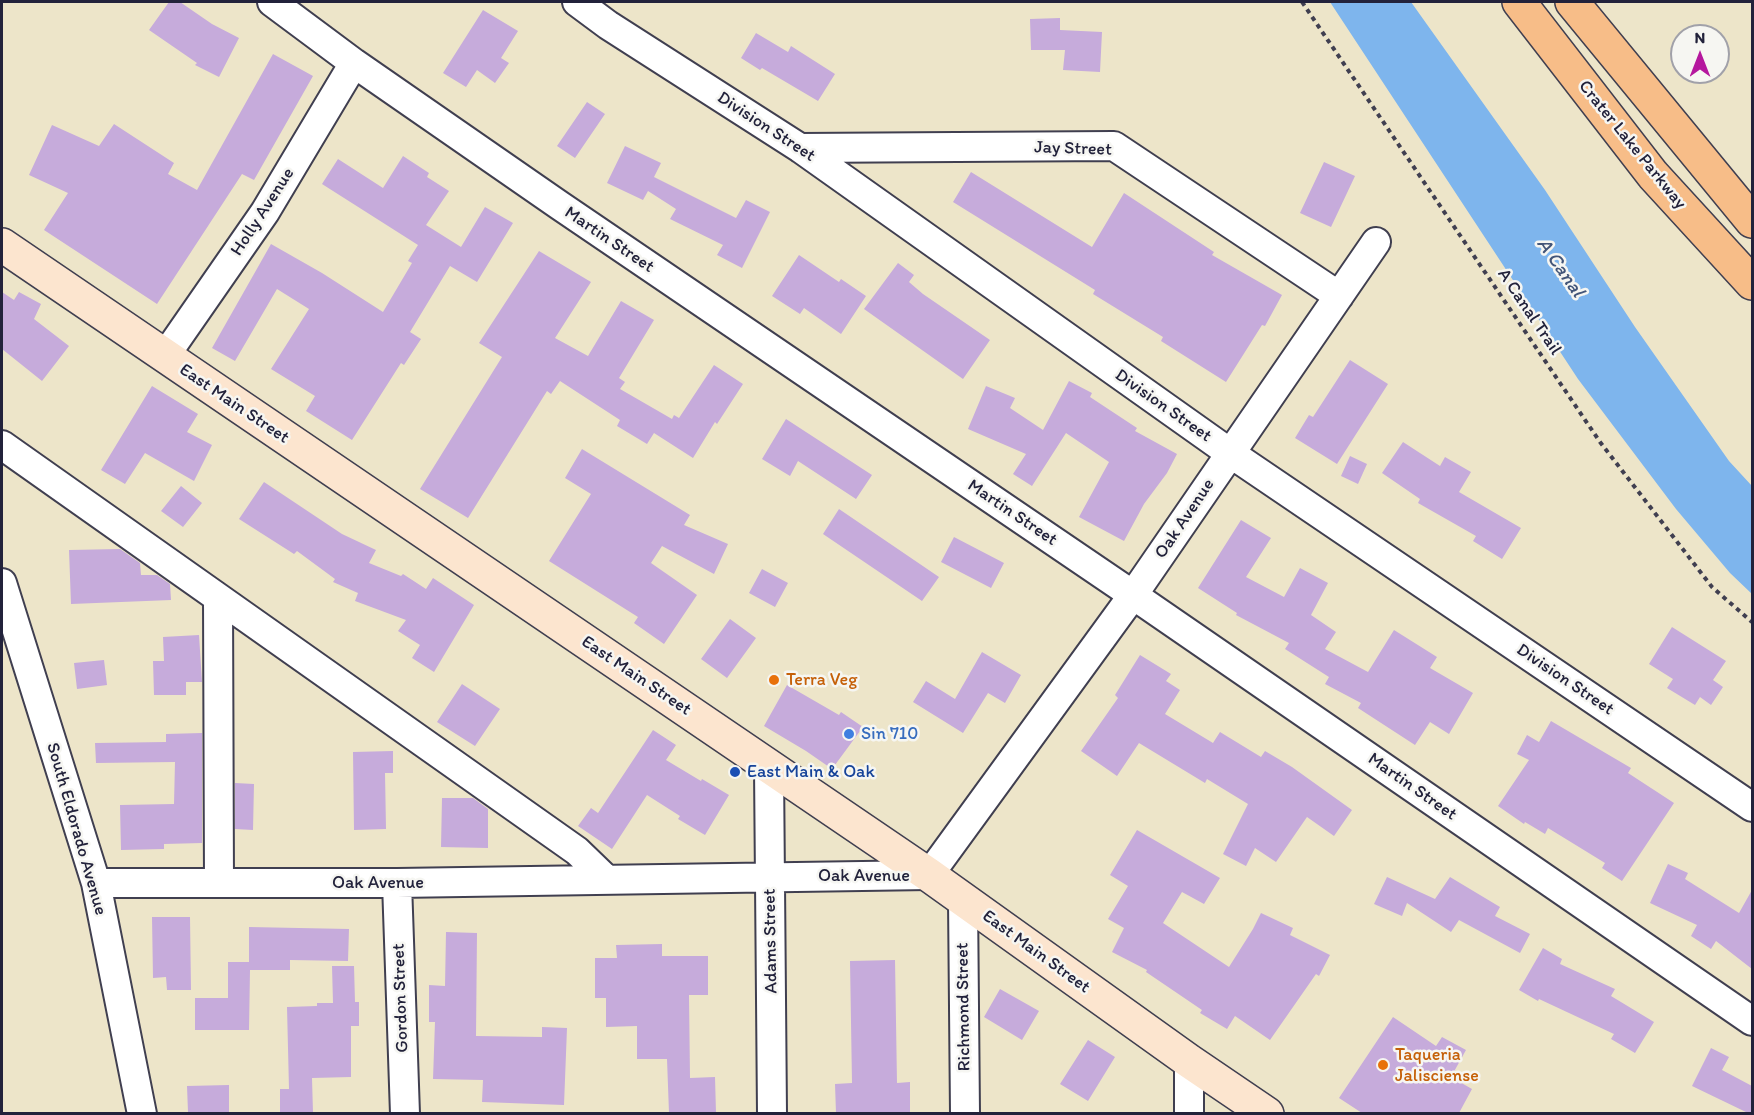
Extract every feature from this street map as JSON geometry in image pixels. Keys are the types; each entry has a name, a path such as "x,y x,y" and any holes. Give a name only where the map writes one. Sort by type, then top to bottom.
{"main road":[{"name":"Crater Lake Parkway","path":"1519,2 1653,175 1752,283"},
{"path":"1579,6 1752,221"}],"street":[{"name":"Martin Street","path":"272,2 354,63 559,205 1133,595 1752,1022"},
{"name":"Division Street","path":"577,2 608,25 800,148 1230,453 1752,807"},
{"name":"Holly Avenue","path":"165,356 266,212 354,63"},
{"name":"Jay Street","path":"800,148 1114,146 1339,296"},
{"name":"Oak Avenue","path":"96,883 397,883 929,875 1133,595 1376,242"},
{"name":"East Main Street","path":"2,245 929,875 1189,1061 1267,1113"},
{"path":"2,445 577,851 606,879"},
{"name":"South Eldorado Avenue","path":"2,583 96,883 142,1113"},
{"path":"219,598 219,883"},
{"name":"Adams Street","path":"769,768 772,1113"},
{"name":"Gordon Street","path":"397,883 405,1113"},
{"name":"Richmond Street","path":"963,900 965,1113"},
{"path":"1189,1061 1189,1113"}],"path":[{"name":"A Canal Trail","path":"1302,2 1600,442 1712,587 1752,621"}],"water":[{"name":"A Canal","path":"1330,2 1411,2 1545,190 1635,327 1729,461 1752,486 1752,594 1730,573 1676,509 1578,379"}],"building":[{"path":"169,2 180,2 212,24 239,38 219,77 195,65 197,63 149,30"},
{"path":"483,10 518,31 501,58 509,63 495,83 477,70 466,87 443,73"},
{"path":"1060,18 1060,30 1102,32 1100,72 1063,70 1065,50 1031,50 1030,19"},
{"path":"756,33 788,52 791,46 835,74 818,101 741,58"},
{"path":"273,54 313,76 254,180 242,174 157,304 44,230 68,193 29,175 52,125 99,146 114,124 174,163 168,174 197,190"},
{"path":"587,102 605,114 575,158 557,146"},
{"path":"625,146 661,163 654,177 736,218 746,200 770,212 742,268 717,255 723,245 670,219 676,209 648,191 643,200 607,183"},
{"path":"403,156 429,173 427,177 449,191 426,225 461,247 485,207 513,223 477,282 450,266 410,332 421,339 404,365 401,363 352,440 306,411 315,396 271,369 309,309 277,289 235,361 212,348 271,244 383,312 412,263 408,261 418,245 322,184 338,159 383,188"},
{"path":"1324,162 1355,176 1331,227 1300,213"},
{"path":"971,172 1092,247 1124,193 1214,252 1212,255 1282,295 1265,326 1262,325 1226,382 1161,341 1163,337 1093,294 1095,290 953,202"},
{"path":"539,251 591,282 555,338 588,356 621,301 654,320 619,378 625,382 620,389 672,419 674,415 679,418 714,365 743,384 717,424 715,422 693,458 654,433 647,444 617,426 620,420 560,381 551,394 547,391 468,518 420,489 502,357 479,343"},
{"path":"799,255 839,282 841,279 866,296 841,334 804,308 800,314 772,296"},
{"path":"898,263 914,275 909,282 923,294 990,340 963,379 864,309"},
{"path":"2,292 14,300 19,292 41,304 34,319 69,346 42,381 2,349"},
{"path":"1350,360 1388,384 1337,464 1295,438 1309,415 1313,417"},
{"path":"1069,381 1092,393 1090,397 1137,428 1135,431 1177,454 1167,473 1144,504 1124,541 1079,517 1109,462 1066,433 1032,486 1013,474 1026,454 968,429 986,386 1015,398 1010,408 1043,430"},
{"path":"152,386 198,414 187,432 212,445 194,481 145,453 125,484 101,470"},
{"path":"786,419 872,475 856,499 798,461 790,476 762,459"},
{"path":"1403,442 1440,466 1445,457 1471,472 1459,492 1521,528 1502,559 1473,541 1476,536 1418,503 1420,499 1382,473"},
{"path":"582,449 690,515 684,525 728,544 714,574 662,546 651,563 697,595 664,644 634,623 638,617 549,561 591,494 565,478"},
{"path":"1350,456 1367,464 1358,484 1341,476"},
{"path":"264,482 342,534 376,550 369,563 401,576 403,574 426,589 433,578 474,605 434,672 412,658 420,645 398,631 406,620 355,601 358,593 333,582 335,579 297,551 294,554 239,519"},
{"path":"181,486 202,503 183,527 161,511"},
{"path":"839,509 939,577 922,601 823,534"},
{"path":"1241,520 1271,538 1246,577 1284,597 1300,568 1328,583 1311,615 1336,632 1325,649 1368,672 1394,630 1437,657 1430,668 1473,693 1449,734 1430,722 1415,745 1358,708 1361,703 1325,684 1329,677 1285,649 1289,643 1236,615 1237,613 1198,588"},
{"path":"954,537 1004,563 991,588 941,562"},
{"path":"120,549 140,563 141,575 157,575 170,584 171,600 71,604 69,550"},
{"path":"762,569 788,583 775,607 749,593"},
{"path":"730,619 756,638 727,678 701,659"},
{"path":"1672,627 1726,661 1713,680 1723,687 1711,705 1700,697 1695,705 1667,688 1673,679 1649,664"},
{"path":"199,635 202,682 186,682 186,695 154,695 153,661 164,661 163,637"},
{"path":"982,652 1021,675 1005,703 988,693 963,733 913,702 926,681 955,699"},
{"path":"1140,655 1171,674 1166,681 1180,690 1165,714 1213,743 1220,732 1261,757 1265,751 1292,767 1352,810 1334,836 1307,817 1276,862 1255,848 1246,866 1223,854 1248,804 1207,779 1205,783 1139,743 1117,776 1081,751 1118,698 1115,695"},
{"path":"104,660 107,685 77,689 74,663"},
{"path":"462,684 500,709 475,746 437,722"},
{"path":"787,685 839,715 841,712 863,727 832,769 764,726"},
{"path":"1551,721 1631,768 1628,773 1674,803 1622,881 1602,868 1605,863 1548,828 1545,834 1525,822 1524,824 1498,806 1529,760 1517,754 1527,735 1539,742"},
{"path":"653,730 676,745 666,760 729,795 705,835 678,819 680,816 647,795 612,849 578,826 591,808 598,813"},
{"path":"202,733 202,843 164,844 164,849 121,850 120,805 174,804 175,762 96,763 95,743 166,742 166,734"},
{"path":"393,751 393,773 385,773 386,829 354,830 353,752"},
{"path":"235,783 254,784 253,830 235,829"},
{"path":"442,798 473,798 488,809 488,848 441,847"},
{"path":"1137,830 1220,878 1204,904 1182,892 1163,923 1229,967 1261,913 1293,928 1290,935 1330,955 1319,976 1316,974 1270,1040 1235,1016 1227,1029 1200,1013 1202,1010 1146,972 1147,970 1112,952 1124,928 1108,919 1128,886 1110,875"},
{"path":"1668,864 1688,873 1685,879 1739,913 1752,890 1752,969 1716,941 1711,949 1691,936 1697,925 1650,903"},
{"path":"1387,877 1435,899 1450,877 1500,907 1495,916 1530,934 1520,953 1459,920 1451,932 1407,903 1402,916 1374,904"},
{"path":"152,917 190,917 191,990 167,990 166,977 153,978"},
{"path":"249,927 349,929 348,961 290,960 290,970 250,970 249,1030 195,1030 195,998 228,998 228,962 249,962"},
{"path":"446,932 477,933 476,1036 542,1037 542,1027 567,1028 564,1105 482,1102 483,1080 433,1079 435,1022 429,1022 429,985 445,986"},
{"path":"662,944 662,956 708,956 708,995 689,995 690,1078 715,1077 716,1113 669,1113 667,1059 637,1059 637,1026 606,1027 606,998 595,998 595,958 617,958 616,945"},
{"path":"1543,948 1562,959 1560,964 1615,989 1611,996 1654,1022 1635,1053 1611,1039 1614,1034 1539,999 1538,1001 1519,990"},
{"path":"895,960 897,1083 910,1082 910,1113 836,1113 835,1084 852,1083 850,961"},
{"path":"332,966 354,966 355,1002 359,1002 359,1026 351,1026 351,1077 312,1078 313,1113 280,1113 280,1089 289,1089 287,1007 333,1003"},
{"path":"1000,989 1039,1011 1022,1040 984,1017"},
{"path":"1393,1017 1436,1046 1442,1037 1466,1050 1451,1077 1472,1089 1459,1113 1362,1113 1339,1098"},
{"path":"1088,1040 1115,1057 1088,1101 1060,1084"},
{"path":"1711,1048 1729,1057 1722,1070 1752,1086 1752,1113 1692,1086"},
{"path":"229,1085 229,1112 188,1112 187,1086"}],"place":[{"name":"Terra Veg","path":"774,680"},
{"name":"Sin 710","path":"849,734"},
{"name":"East Main & Oak","path":"735,772"},
{"name":"Taqueria Jalisciense","path":"1383,1065"}]}
